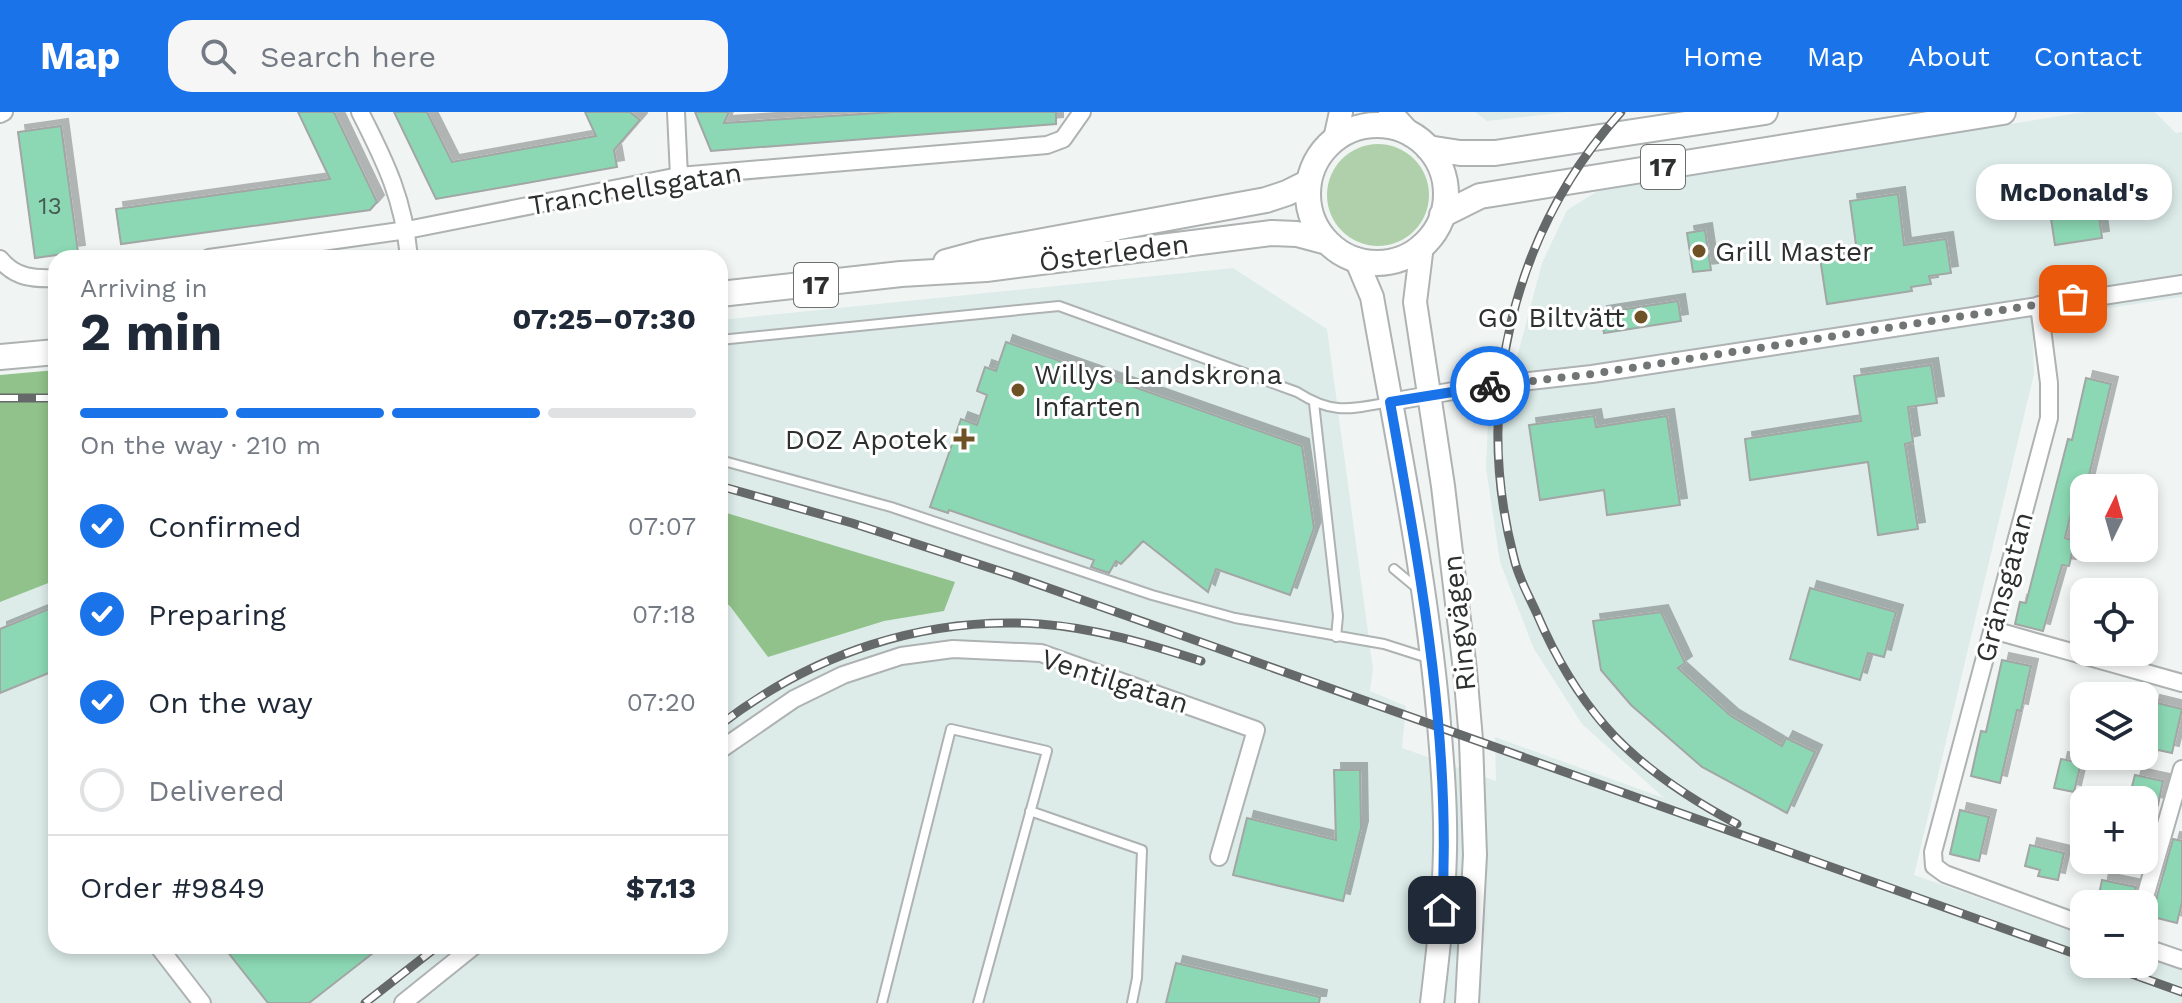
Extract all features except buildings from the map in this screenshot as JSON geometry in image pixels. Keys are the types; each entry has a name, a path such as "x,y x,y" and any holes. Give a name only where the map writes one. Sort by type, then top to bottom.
{"main road":[{"path":"1327,242 1311,214 1309,182 1316,163 1335,139 1341,112"},
{"path":"1390,112 1419,141 1442,173 1445,187 1442,215"},
{"name":"17","path":"1335,139 1352,130 1371,126 1391,127 1452,152 1495,153 1765,112"},
{"name":"17","path":"1327,242 1341,253 1356,259 1374,263 1391,261 1408,255 1431,237 1442,215 1480,196 2003,112"},
{"name":"Österleden","path":"901,274 983,252 1266,200 1309,182"},
{"name":"Österleden","path":"728,293 901,274 986,269 1272,233 1297,234 1327,242"},
{"name":"Ringvägen","path":"1422,245 1415,302 1455,588 1471,740 1475,855 1467,1003"},
{"name":"Ringvägen","path":"1356,259 1372,297 1433,660 1441,748 1445,849 1440,941 1432,1003"},
{"path":"0,357 48,353"}],"street":[{"path":"360,112 383,157 402,205 408,250"},
{"path":"676,112 679,176"},
{"name":"Tranchellsgatan","path":"266,250 407,230 679,176 1047,145 1063,139 1082,112"},
{"path":"0,259 6,267 20,275 48,278"},
{"path":"1390,402 2182,284"},
{"name":"Gränsgatan","path":"2039,305 2049,383 2049,418 1933,852 1934,866 1945,874 2070,920"},
{"path":"1993,630 2182,683"},
{"name":"Ventilgatan","path":"728,744 794,699 843,675 901,656 953,649 1041,653 1256,730 1219,857"},
{"path":"2147,890 2182,769"},
{"path":"2158,952 2182,960"},
{"path":"164,954 202,1003"},
{"path":"403,1003 464,954"}],"lane":[{"path":"728,339 1059,306 1297,392 1314,403 1343,410 1390,402"},
{"path":"1314,403 1338,616 1336,637"},
{"path":"728,462 913,514 1152,595 1235,618 1384,644 1433,660"},
{"path":"1394,569 1411,581 1424,596"},
{"path":"882,1003 951,729 1047,751 978,1003"},
{"path":"1030,811 1142,850 1137,978 1132,1003"}],"shaded area":[{"path":"1475,112 1568,112 1487,121"},
{"path":"2084,112 2155,112 2176,133 2182,132 2182,297 2089,311 2033,342 2034,374 1914,875 2070,930 2070,978 2158,978 2158,961 2182,970 2182,1003 0,1003 0,385 48,386 48,954 728,954 728,319 1233,268 1327,329 1373,669 1370,691 1406,706 1402,748 1496,781 1495,737 1664,798 1582,724 1534,649 1500,562 1486,468 1488,421 1510,419 1517,357 1542,263 1567,210 1598,191"}],"green space":[{"path":"1378,144 1397,148 1414,159 1425,176 1429,195 1425,214 1414,231 1397,242 1378,246 1359,242 1342,231 1331,214 1327,195 1331,176 1342,159 1359,148"},
{"path":"48,371 48,583 0,602 0,375"},
{"path":"728,513 955,582 944,611 884,621 768,657 730,606"}],"railway":[{"path":"1621,112 1583,159 1553,211 1528,265 1511,322 1501,380 1498,439 1502,499 1521,579 1559,659 1585,701 1606,727 1651,769 1737,824"},
{"path":"0,398 48,398"},
{"path":"728,488 852,523 1015,576 2070,952"},
{"path":"728,719 792,678 831,660 871,645 954,626 996,623 1061,626 1122,638 1201,661"},
{"path":"365,1003 428,954"},
{"path":"2143,978 2182,992"}],"way so far":[{"path":"1490,386 1592,374 2073,299"}],"place":[{"name":"Grill Master","path":"1699,251"},
{"name":"McDonald's","path":"2073,299"},
{"name":"GO Biltvätt","path":"1641,317"},
{"name":"Willys Landskrona Infarten","path":"1018,390"},
{"name":"DOZ Apotek","path":"964,439"}],"route":[{"path":"1442,910 1445,849 1441,748 1433,660 1390,402 1490,386"}]}
